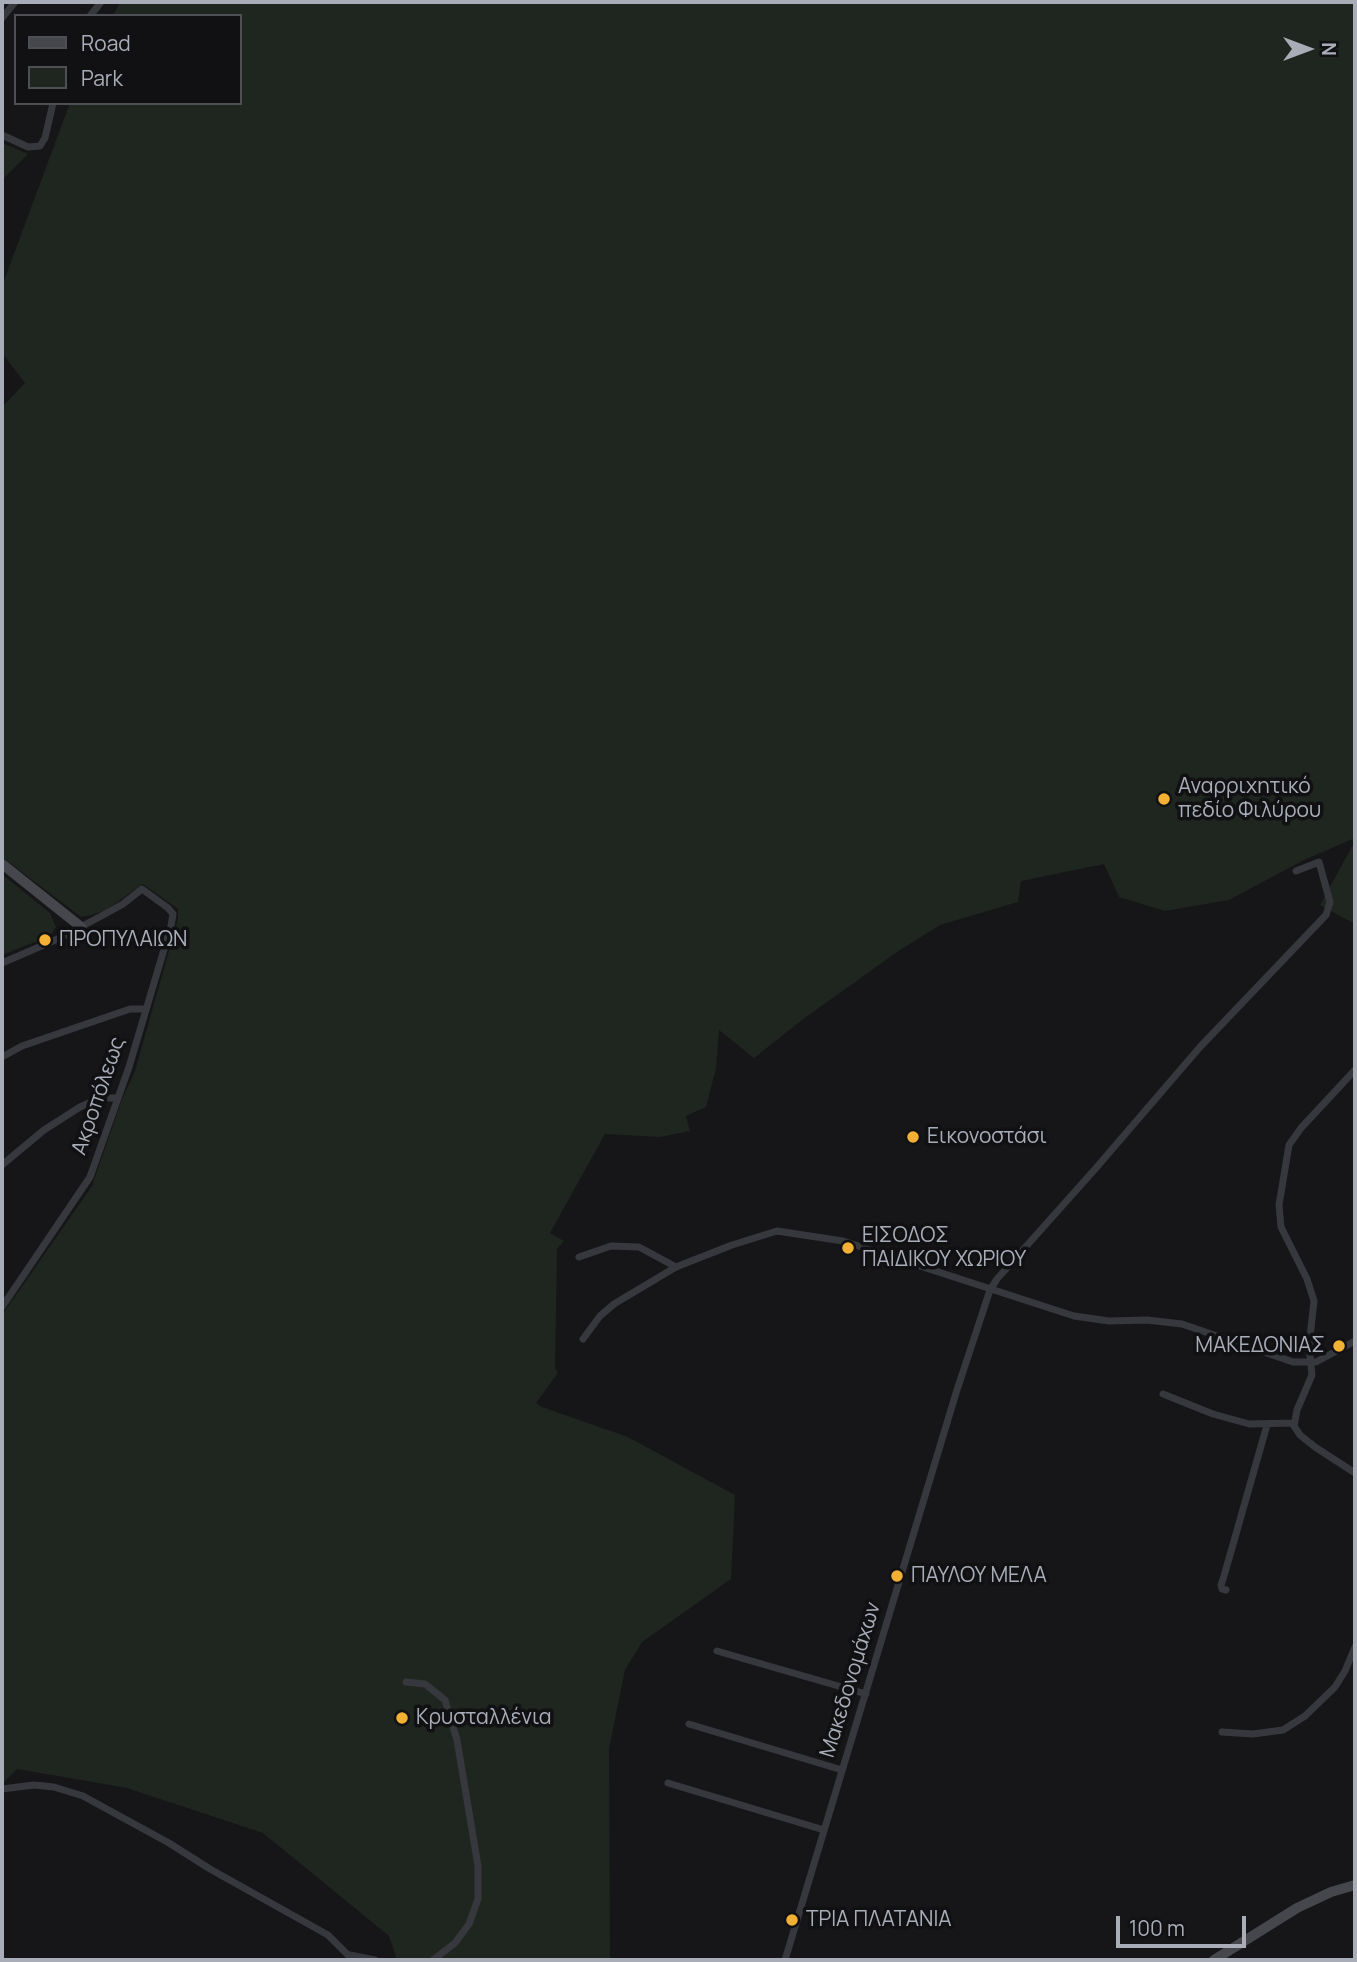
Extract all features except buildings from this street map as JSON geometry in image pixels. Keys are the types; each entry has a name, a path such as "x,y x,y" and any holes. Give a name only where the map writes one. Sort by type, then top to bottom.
{"street":[{"path":"2,18 15,2"},
{"path":"2,135 28,147 40,146 45,138 52,105"},
{"path":"990,1290 1200,1047 1326,915 1329,902 1319,862 1296,871"},
{"path":"2,864 81,927 2,963"},
{"name":"Ακροπόλεως","path":"2,1307 88,1181 118,1098 173,916 168,908 142,888 123,904 81,927"},
{"path":"2,1057 22,1046 130,1009 145,1009"},
{"path":"1355,1070 1292,1139 1282,1180 1279,1220 1307,1279 1314,1301 1309,1346 1312,1376 1293,1423 1296,1431 1305,1440 1355,1473"},
{"path":"2,1164 44,1130 80,1107 100,1098 118,1098"},
{"path":"583,1339 600,1316 614,1304 676,1267 777,1231 843,1241 1074,1316 1109,1321 1147,1320 1182,1324 1279,1359 1298,1363 1312,1363 1355,1341"},
{"path":"579,1257 611,1246 639,1247 676,1267"},
{"name":"Μακεδονομάχων","path":"785,1960 956,1393 990,1290"},
{"path":"1163,1394 1235,1420 1267,1425 1293,1423"},
{"path":"1226,1590 1222,1589 1224,1576 1267,1425"},
{"path":"1222,1732 1253,1734 1283,1730 1305,1716 1335,1687 1346,1671 1355,1647"},
{"path":"717,1651 866,1694"},
{"path":"406,1682 425,1684 445,1700 457,1740 478,1866 478,1899 469,1924 455,1943 433,1960"},
{"path":"690,1724 842,1770"},
{"path":"668,1783 824,1830"},
{"path":"2,1789 34,1785 54,1787 83,1796 328,1935 351,1958 375,1960"},
{"path":"1214,1960 1297,1908 1331,1892 1355,1885"}],"green space":[{"path":"120,2 1355,2 1355,838 1304,860 1229,900 1165,911 1119,897 1104,864 1021,881 1018,902 940,925 897,952 754,1058 719,1030 716,1068 706,1107 686,1116 690,1131 660,1137 605,1134 550,1233 564,1241 557,1249 555,1368 558,1373 536,1403 628,1437 735,1495 731,1579 642,1642 625,1670 609,1749 610,1960 397,1960 389,1936 263,1833 127,1788 17,1769 2,1784 2,1315 92,1186 122,1099 135,1071 178,919 178,909 143,884 106,910 81,917 2,857 2,407 25,383 2,353 2,286 69,105 242,105 242,14 114,14"},
{"path":"2,143 28,154 2,180"},
{"path":"1355,841 1355,924 1320,905"},
{"path":"2,874 50,913 56,927 50,936 2,955"}],"place":[{"name":"Αναρριχητικό πεδίο Φιλύρου","path":"1164,799"},
{"name":"ΠΡΟΠΥΛΑΙΩΝ","path":"45,940"},
{"name":"Εικονοστάσι","path":"913,1137"},
{"name":"ΕΙΣΟΔΟΣ ΠΑΙΔΙΚΟΥ ΧΩΡΙΟΥ","path":"848,1248"},
{"name":"ΜΑΚΕΔΟΝΙΑΣ","path":"1339,1346"},
{"name":"ΠΑΥΛΟΥ ΜΕΛΑ","path":"897,1576"},
{"name":"Κρυσταλλένια","path":"402,1718"},
{"name":"ΤΡΙΑ ΠΛΑΤΑΝΙΑ","path":"792,1920"}]}
